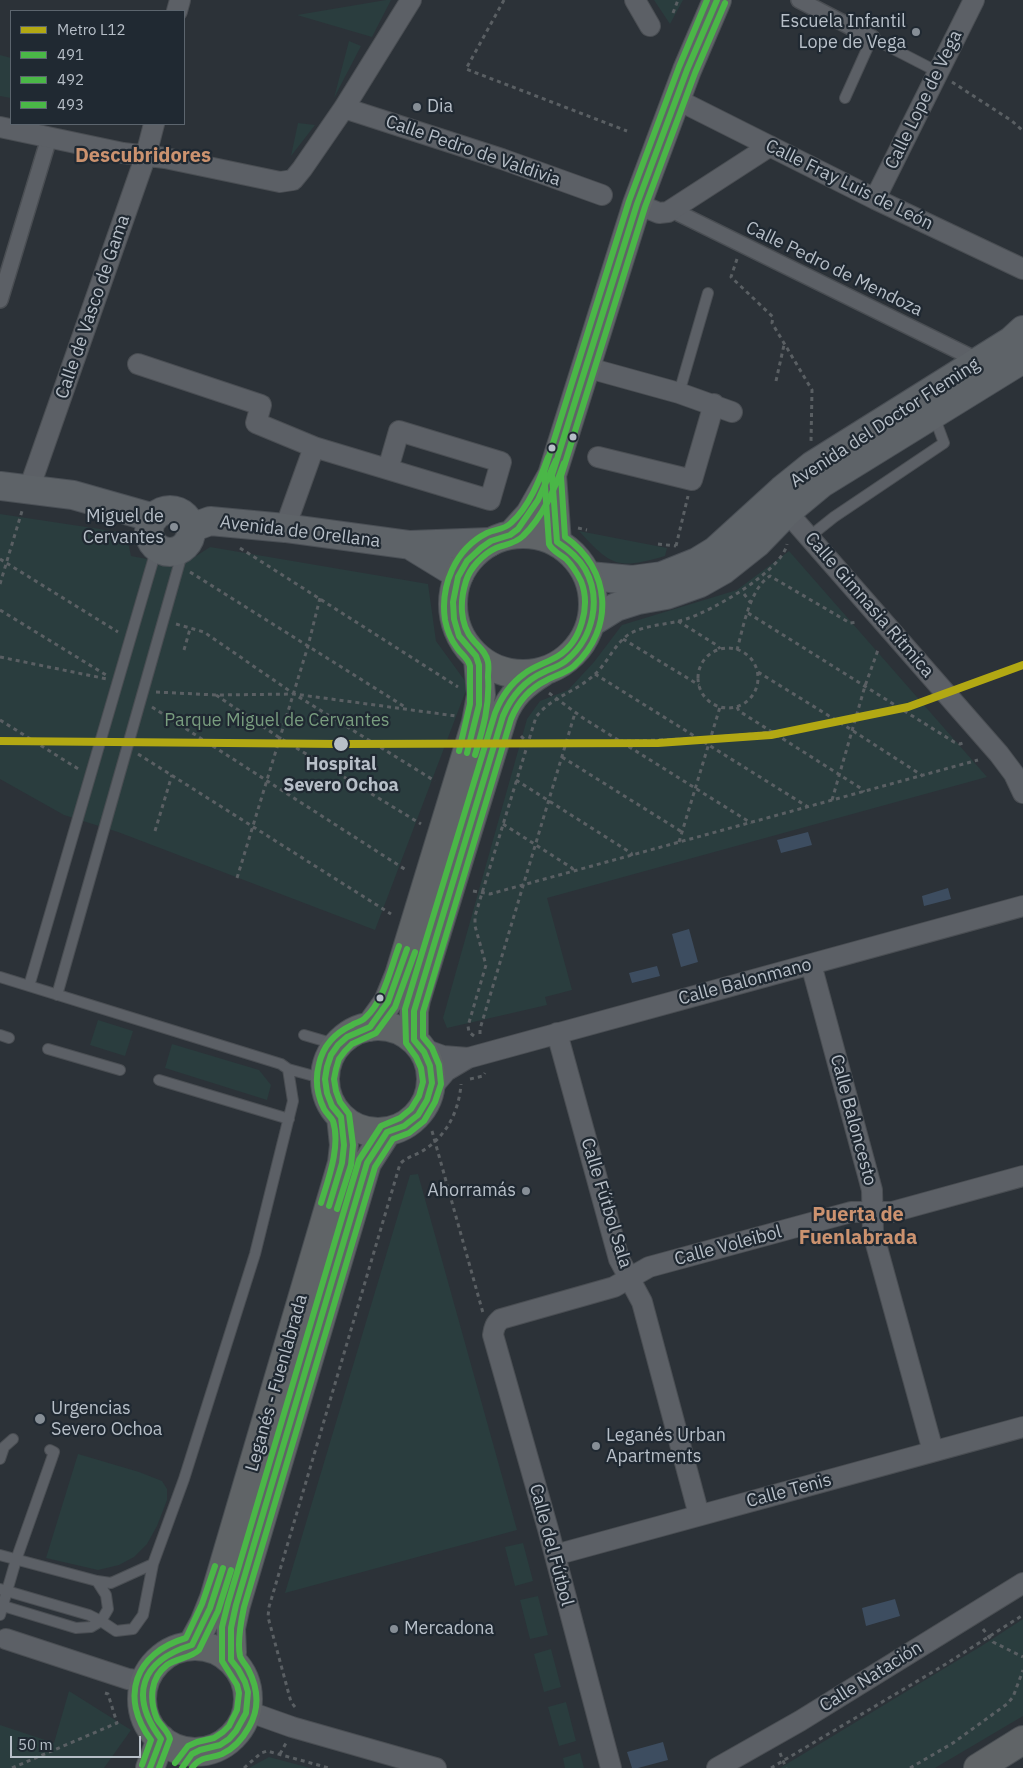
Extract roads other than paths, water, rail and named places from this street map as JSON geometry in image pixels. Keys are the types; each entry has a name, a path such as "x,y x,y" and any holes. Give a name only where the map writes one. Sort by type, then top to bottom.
{"highway":[{"path":"545,681 498,671 478,659 463,641 454,620 453,597 459,575 472,556 501,538 530,514 552,475 637,204 676,99 716,0"},
{"path":"552,475 557,542"},
{"path":"387,1132 404,1126 418,1115 427,1100 432,1083 430,1066 418,1044 414,1011 416,1000 503,716 510,700 520,688 545,681 566,661 582,644 592,622 594,599 589,576 576,556 557,542 535,534 501,538"},
{"path":"370,1027 388,1002 399,975 476,722 481,695 478,659"},
{"name":"Leganés - Fuenlabrada","path":"387,1132 370,1132 354,1127 341,1117 332,1106 327,1093 325,1079 331,1055 347,1037 358,1030 370,1027 386,1027 401,1031 418,1044"},
{"name":"Leganés - Fuenlabrada","path":"192,1645 204,1623 214,1598 342,1163 344,1145 341,1117"},
{"name":"Leganés - Fuenlabrada","path":"230,1660 232,1652 231,1628 236,1605 367,1163 387,1132"},
{"path":"192,1645 217,1651 230,1660 241,1673 247,1688 247,1711 234,1735 219,1746 188,1760 177,1748 161,1740 145,1716 142,1698 145,1681 154,1666 167,1654 192,1645"},
{"path":"150,1768 161,1740"},
{"path":"978,1768 1023,1740"}],"main road":[{"name":"Avenida del Doctor Fleming","path":"589,576 632,580 662,576 697,562 715,551 782,490 813,465 979,361 1023,330"},
{"name":"Avenida del Doctor Fleming","path":"592,622 616,607 638,600 666,595 700,583 723,570 757,543 787,512 822,483 1023,359"},
{"path":"0,486 25,500 73,495 154,518"},
{"path":"156,547 150,537 149,530 154,518 166,510 179,512 188,519 188,548"},
{"name":"Avenida de Orellana","path":"156,547 164,552 188,548 210,521 285,528 410,545 501,538"},
{"name":"Avenida de Orellana","path":"410,545 459,575"}],"street":[{"path":"0,127 123,153 146,155 280,182 293,180 344,108 411,0"},
{"path":"635,0 650,26"},
{"path":"799,0 872,38"},
{"name":"Calle Lope de Vega","path":"875,200 974,0"},
{"name":"Calle Fray Luis de León","path":"676,99 875,200 1023,269"},
{"name":"Calle Pedro de Valdivia","path":"344,108 502,159 602,195"},
{"name":"Calle de Vasco de Gama","path":"25,500 146,155 154,125"},
{"path":"0,300 49,138"},
{"path":"637,204 659,213 672,210 770,146"},
{"name":"Calle Pedro de Mendoza","path":"672,210 979,361"},
{"path":"138,364 261,404 256,424 314,447 490,500 501,462 399,431 388,469"},
{"path":"585,367 679,392 723,408 692,480 598,457"},
{"path":"285,528 314,447"},
{"name":"Calle Gimnasia Rítmica","path":"787,512 999,754 1014,774 1023,794"},
{"name":"Calle Balonmano","path":"430,1090 446,1071 468,1058 1023,906"},
{"name":"Calle Baloncesto","path":"810,964 872,1190 873,1233 933,1451"},
{"name":"Calle Fútbol Sala","path":"557,1033 619,1259 642,1302 699,1515"},
{"name":"Calle Balonmano","path":"418,1044 443,1056 468,1058"},
{"name":"Calle Voleibol","path":"495,1325 501,1318 614,1287 649,1267 834,1216 851,1212 892,1212 1023,1176"},
{"name":"Calle del Fútbol","path":"495,1325 494,1341 611,1768"},
{"name":"Calle Tenis","path":"554,1555 1023,1427"},
{"name":"Calle Natación","path":"716,1768 800,1721 1023,1583"},
{"path":"1,1622 128,1679 145,1681"},
{"path":"247,1711 292,1727 436,1768"}],"lane":[{"path":"845,98 872,38 938,72"},
{"path":"679,392 708,293"},
{"path":"809,537 834,517 944,443 934,415"},
{"path":"29,986 156,547"},
{"path":"57,995 188,548"},
{"path":"0,977 281,1064 288,1069 325,1079"},
{"path":"304,1035 338,1045"},
{"path":"48,1049 120,1070"},
{"path":"3,1590 89,1615 116,1631 133,1629 143,1615 153,1564 184,1479 255,1254 293,1102 288,1069"},
{"path":"160,1080 289,1119"},
{"path":"0,1459 4,1447 13,1439"},
{"path":"50,1450 54,1452 50,1464 16,1560 3,1590 1,1622 76,1628 91,1627 101,1621 108,1609 106,1595 97,1581"},
{"path":"0,1555 111,1583 153,1564"}],"water":[{"path":"808,832 812,845 781,853 777,840"},
{"path":"948,888 951,899 924,906 922,896"},
{"path":"689,929 698,962 681,967 672,934"},
{"path":"657,966 660,976 632,983 629,973"},
{"path":"895,1599 900,1616 866,1626 862,1608"},
{"path":"663,1742 668,1760 632,1768 627,1752"}],"metro line":[{"name":"L12","path":"0,741 341,744 658,743 771,735 908,707 1023,665"}],"place":[{"name":"Escuela Infantil Lope de Vega","path":"916,32"},
{"name":"Dia","path":"417,107"},
{"name":"Miguel de Cervantes","path":"174,527"},
{"name":"Hospital Severo Ochoa","path":"341,744"},
{"name":"Ahorramás","path":"526,1191"},
{"name":"Urgencias Severo Ochoa","path":"40,1419"},
{"name":"Leganés Urban Apartments","path":"596,1446"},
{"name":"Mercadona","path":"394,1629"}],"district":[{"name":"Descubridores","path":"143,156"},
{"name":"Puerta de Fuenlabrada","path":"858,1226"}],"park label":[{"name":"Parque Miguel de Cervantes","path":"277,721"}]}
